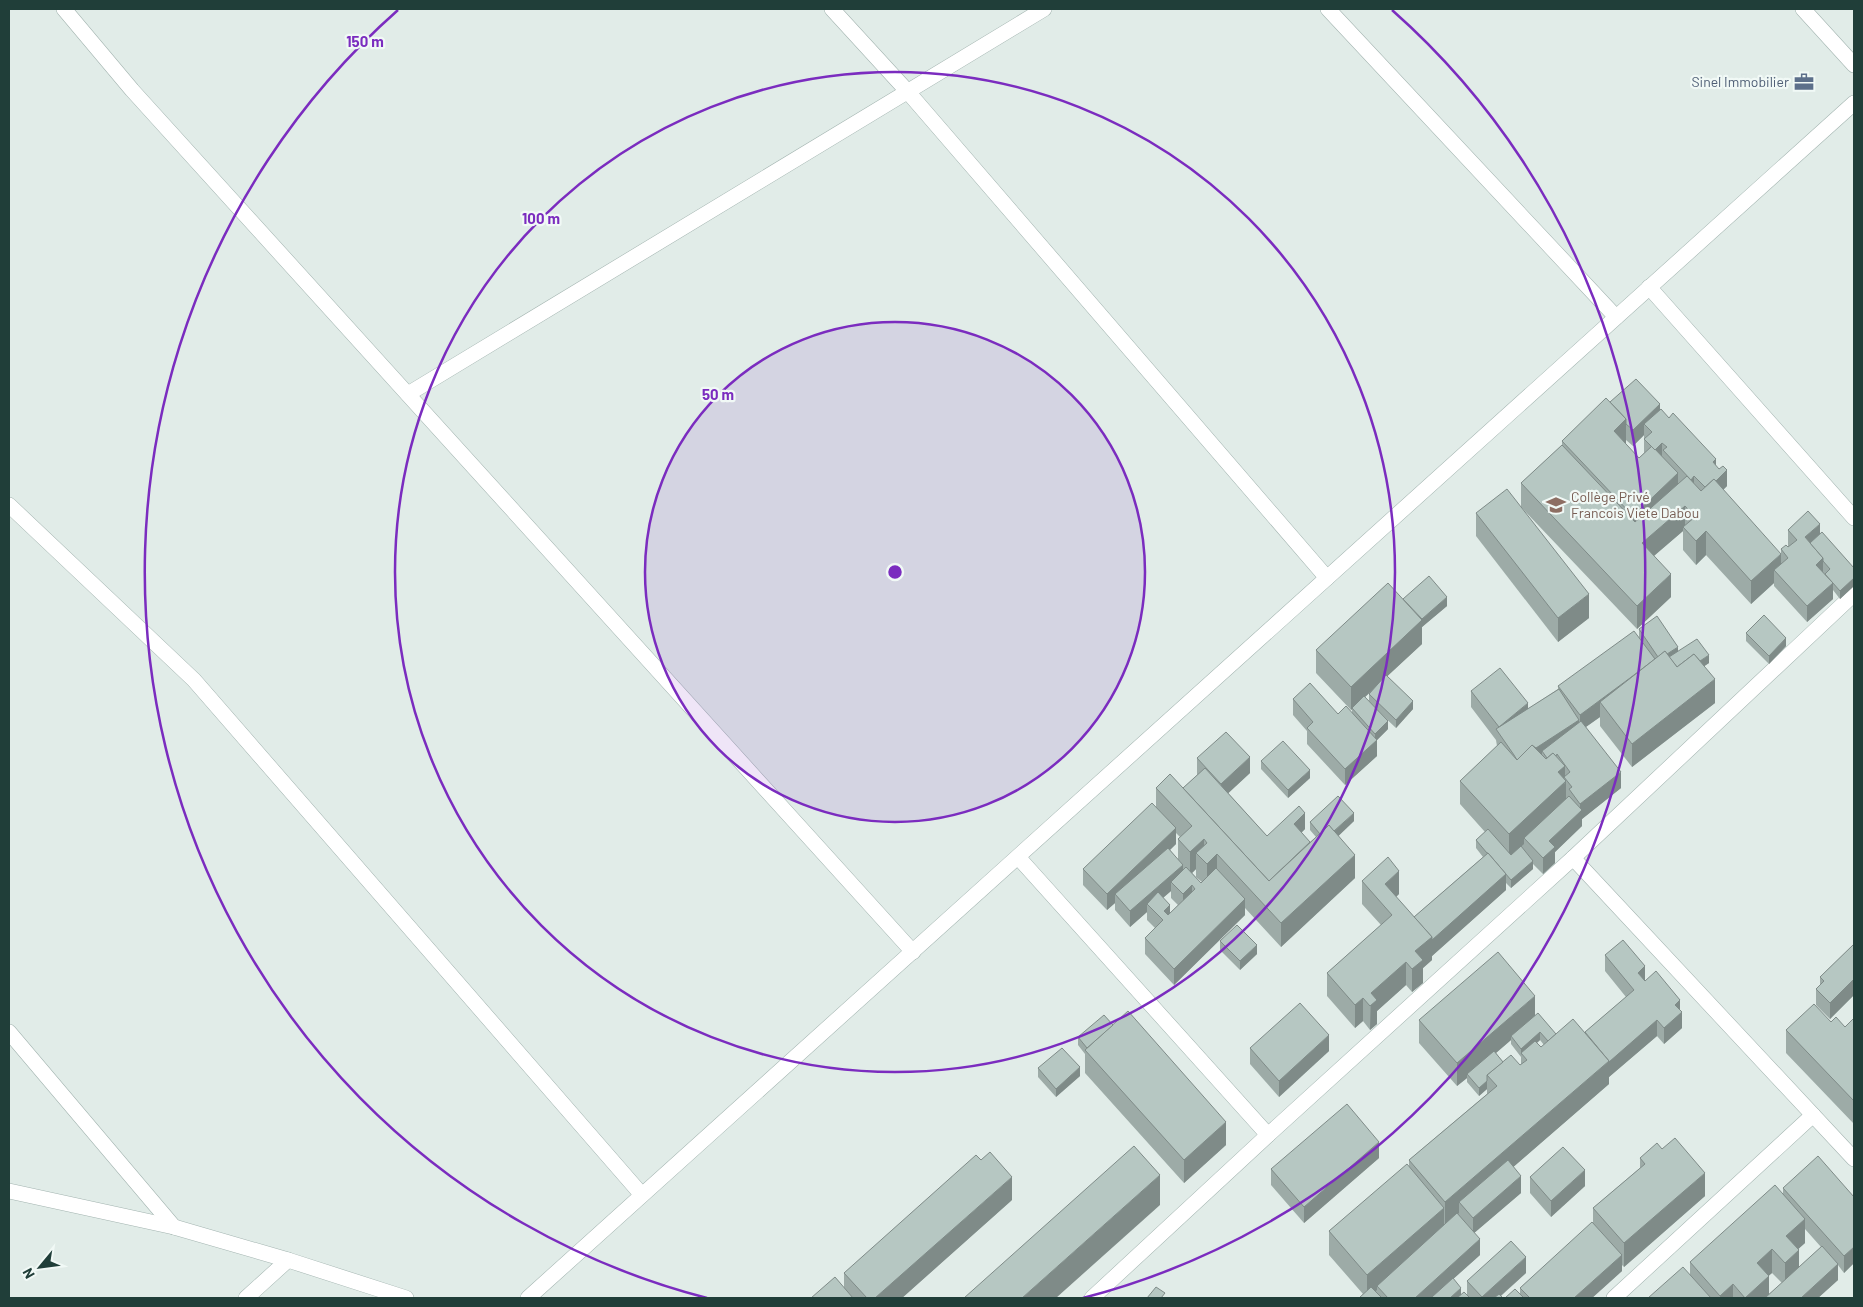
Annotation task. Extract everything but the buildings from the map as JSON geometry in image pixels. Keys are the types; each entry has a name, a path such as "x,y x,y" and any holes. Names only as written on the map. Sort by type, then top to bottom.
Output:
{"street":[{"path":"64,9 132,90 913,952"},
{"path":"832,9 908,92 1327,578"},
{"path":"408,394 1044,9"},
{"path":"1328,9 1616,317"},
{"path":"1803,9 1854,65"},
{"path":"528,1298 1854,103"},
{"path":"1649,287 1854,518"},
{"path":"9,505 194,680 642,1195"},
{"path":"1092,1298 1573,858 1854,594"},
{"path":"1018,857 1268,1135"},
{"path":"1573,858 1854,1159"},
{"path":"9,1032 174,1227"},
{"path":"1614,1298 1813,1115"},
{"path":"9,1191 174,1227 288,1260 406,1298"},
{"path":"246,1298 288,1260"}],"place":[{"name":"Sinel Immobilier","path":"1804,82"},
{"name":"Collège Privé Francois Viete Dabou","path":"1556,505"}]}
